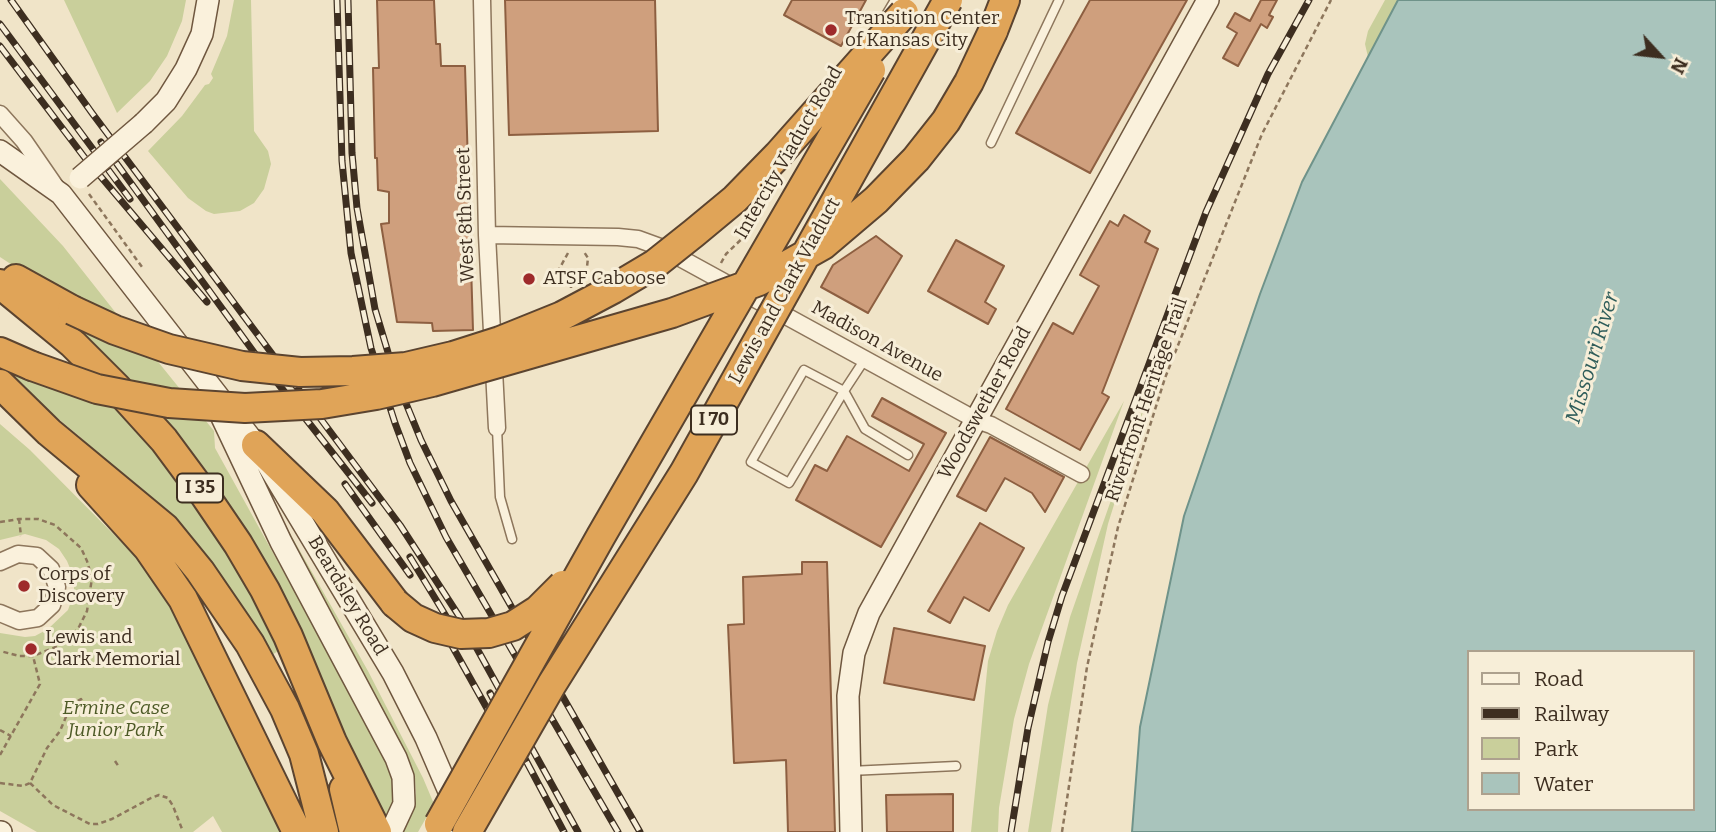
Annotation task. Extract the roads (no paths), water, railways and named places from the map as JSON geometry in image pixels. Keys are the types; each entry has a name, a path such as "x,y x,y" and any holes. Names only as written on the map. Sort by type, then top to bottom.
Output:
{"highway":[{"name":"Lewis and Clark Viaduct","path":"467,832 552,684 684,472 948,0"},
{"path":"0,352 97,389 169,403 245,408 322,404 432,382 672,313 759,282 823,245 876,200 916,159 946,121 969,82 1005,0"},
{"path":"0,268 72,310 114,330 169,349 242,366 300,372 354,371 406,367 453,356 500,341 562,316 655,264 735,199 778,155 903,4"},
{"name":"I 70","path":"436,829 903,4"},
{"name":"I 35","path":"0,284 54,328 116,387 163,440 204,494 265,590 288,636 332,742 354,832"},
{"name":"I 35","path":"0,384 49,432 165,528 200,571 231,614 268,674 296,732 317,798 324,832"},
{"path":"49,432 96,491 148,548 183,599 298,832"},
{"path":"256,446 326,511 395,603 413,618 435,628 461,634 489,633 513,626 538,610 558,591 601,536"},
{"path":"332,742 377,832"}],"street":[{"path":"61,194 166,101 186,69 202,34 208,0"},
{"name":"West 8th Street","path":"482,0 487,235 497,428"},
{"name":"Woodswether Road","path":"851,832 848,696 855,653 869,613 1208,0"},
{"name":"Beardsley Road","path":"0,114 24,141 61,194 256,446 394,673 467,832"},
{"name":"Beardsley Road","path":"0,151 61,194"},
{"name":"Madison Avenue","path":"487,235 638,239 660,247 735,280 864,359 1081,474"},
{"name":"Beardsley Road","path":"201,374 281,542 396,758 403,776 404,804 391,832"},
{"path":"0,562 18,554 37,556 51,569 57,587 52,605 38,618 19,621 0,612"}],"lane":[{"path":"991,143 1059,0"},
{"name":"Intercity Viaduct Road","path":"833,109 903,4"},
{"path":"864,359 844,391 789,483 751,462 804,370 844,391 865,429 908,455"},
{"path":"497,428 500,497 512,540"},
{"path":"850,771 956,766"}],"water":[{"name":"Missouri River","path":"1398,0 1716,0 1716,832 1132,832 1140,727 1184,516 1260,294 1302,182"}],"railway":[{"path":"11,0 92,113 400,525 459,616 578,832"},
{"path":"337,0 342,161 351,253 371,348 395,423 410,463 446,537 618,832"},
{"path":"348,0 352,153 357,208 375,309 396,379 421,440 451,501 640,832"},
{"path":"1011,832 1028,728 1062,596 1206,212 1268,74 1309,0"},
{"path":"0,24 130,199"},
{"path":"0,46 85,158 207,302"},
{"path":"101,142 261,362 372,503"},
{"path":"345,484 410,575"},
{"path":"410,557 452,626"},
{"path":"436,617 489,712"},
{"path":"490,693 564,832"}],"place":[{"name":"Transition Center of Kansas City","path":"831,30"},
{"name":"ATSF Caboose","path":"529,279"},
{"name":"Corps of Discovery","path":"24,586"},
{"name":"Lewis and Clark Memorial","path":"31,649"}],"park label":[{"name":"Ermine Case Junior Park","path":"116,720"}]}
